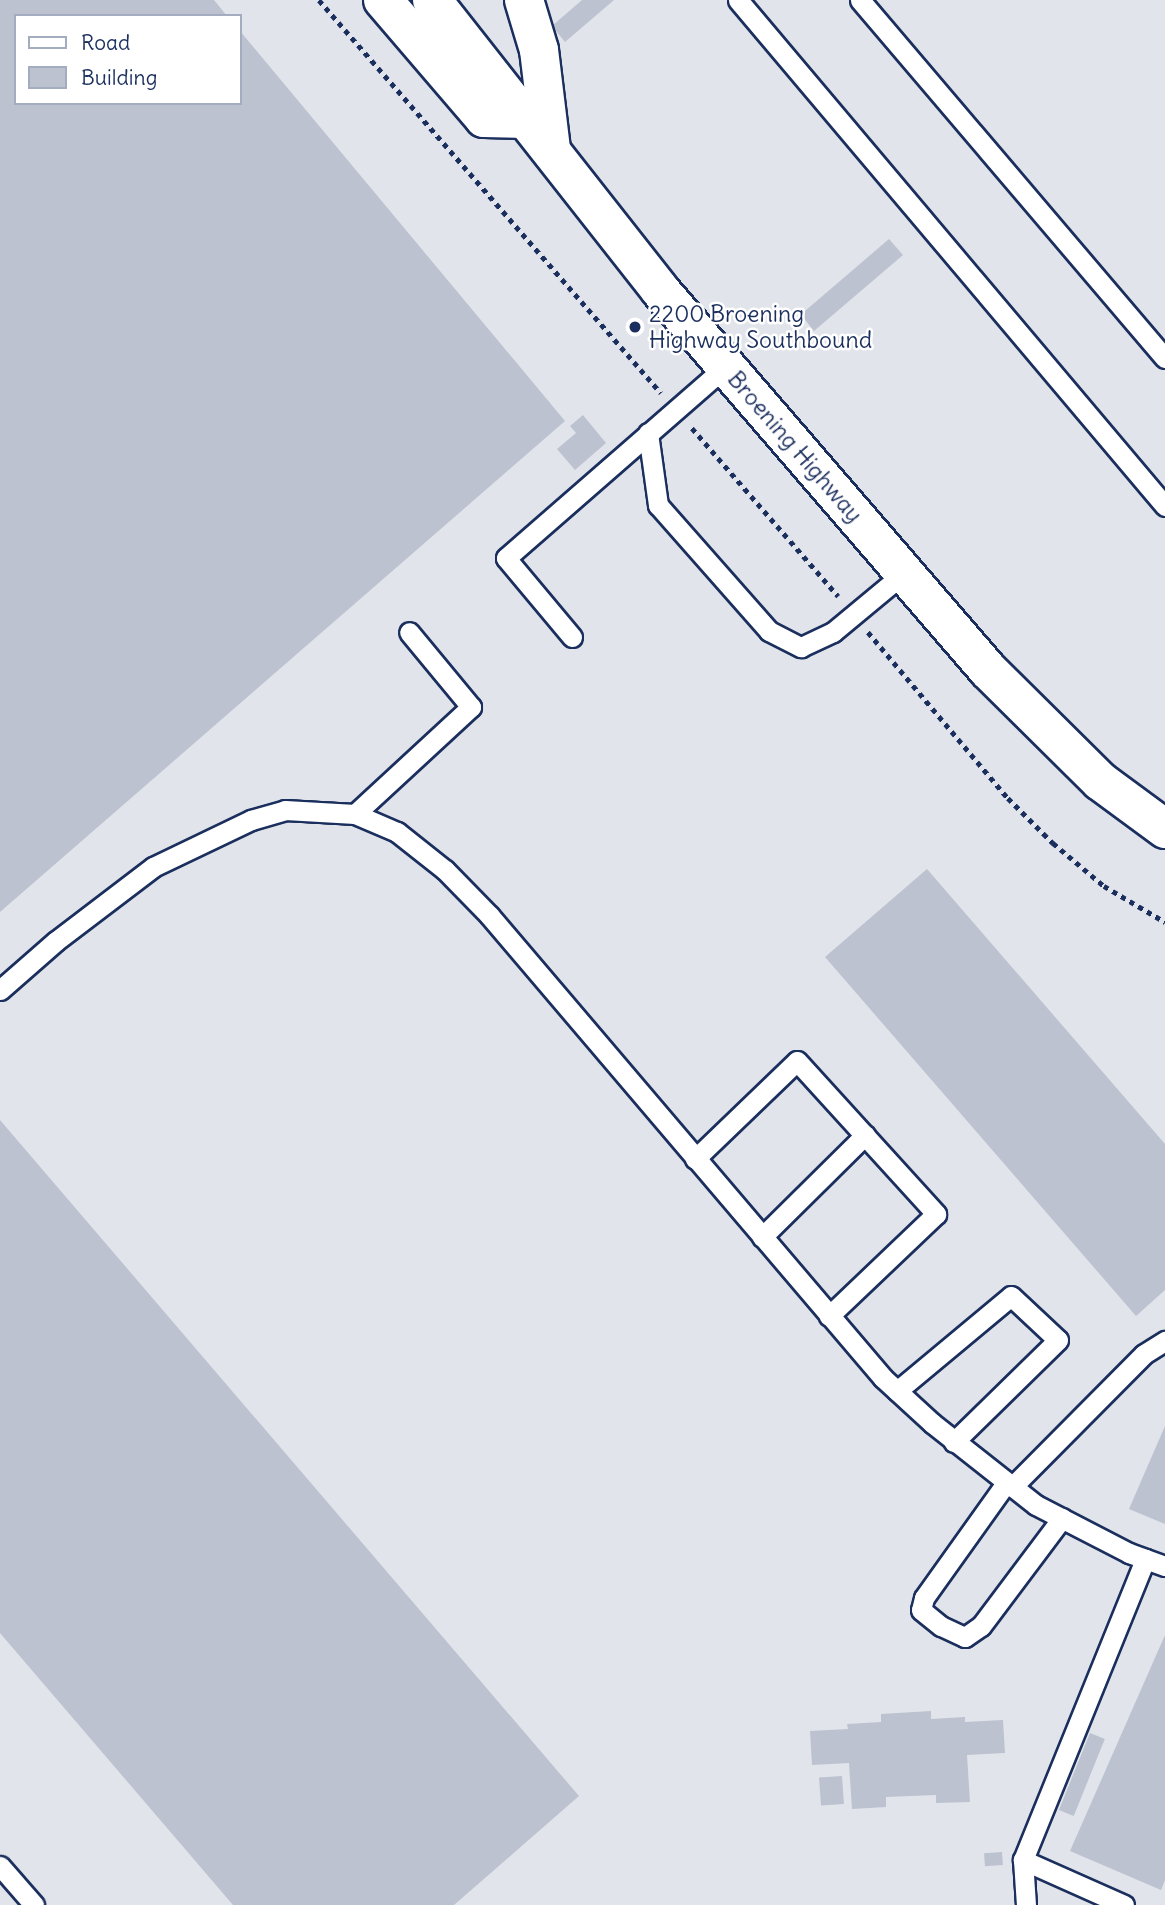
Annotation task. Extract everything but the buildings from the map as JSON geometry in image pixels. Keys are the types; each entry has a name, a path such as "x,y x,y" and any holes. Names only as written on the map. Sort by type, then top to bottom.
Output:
{"main road":[{"path":"383,0 484,118 527,119"},
{"name":"Broening Highway","path":"432,0 660,290 988,670 1100,781 1165,829"},
{"path":"524,0 540,50 551,149"}],"lane":[{"path":"738,0 1165,506"},
{"path":"860,0 1165,358"},
{"path":"572,637 506,558 726,366"},
{"path":"648,433 658,505 769,631 801,647 833,632 904,573"},
{"path":"355,814 471,707 409,632"},
{"path":"0,990 56,941 153,867 251,820 285,810 355,814 397,832 445,870 489,915 828,1316 897,1391 954,1441 1036,1505 1145,1559 1165,1566"},
{"path":"695,1158 797,1061 936,1214 828,1316"},
{"path":"762,1237 865,1135"},
{"path":"897,1391 1011,1296 1058,1340 954,1441"},
{"path":"1062,1518 981,1626 965,1637 941,1626 921,1610 924,1598 1009,1485 1144,1354 1165,1341"},
{"path":"1026,1905 1023,1860 1145,1559"},
{"path":"1023,1860 1124,1905"},
{"path":"0,1866 34,1905"}],"path":[{"path":"319,0 854,615 1008,798 1044,834 1104,886 1165,922"}],"shaded area":[{"path":"0,0 1165,0 1165,1905 0,1905"}],"place":[{"name":"2200 Broening Highway Southbound","path":"635,327"}]}
